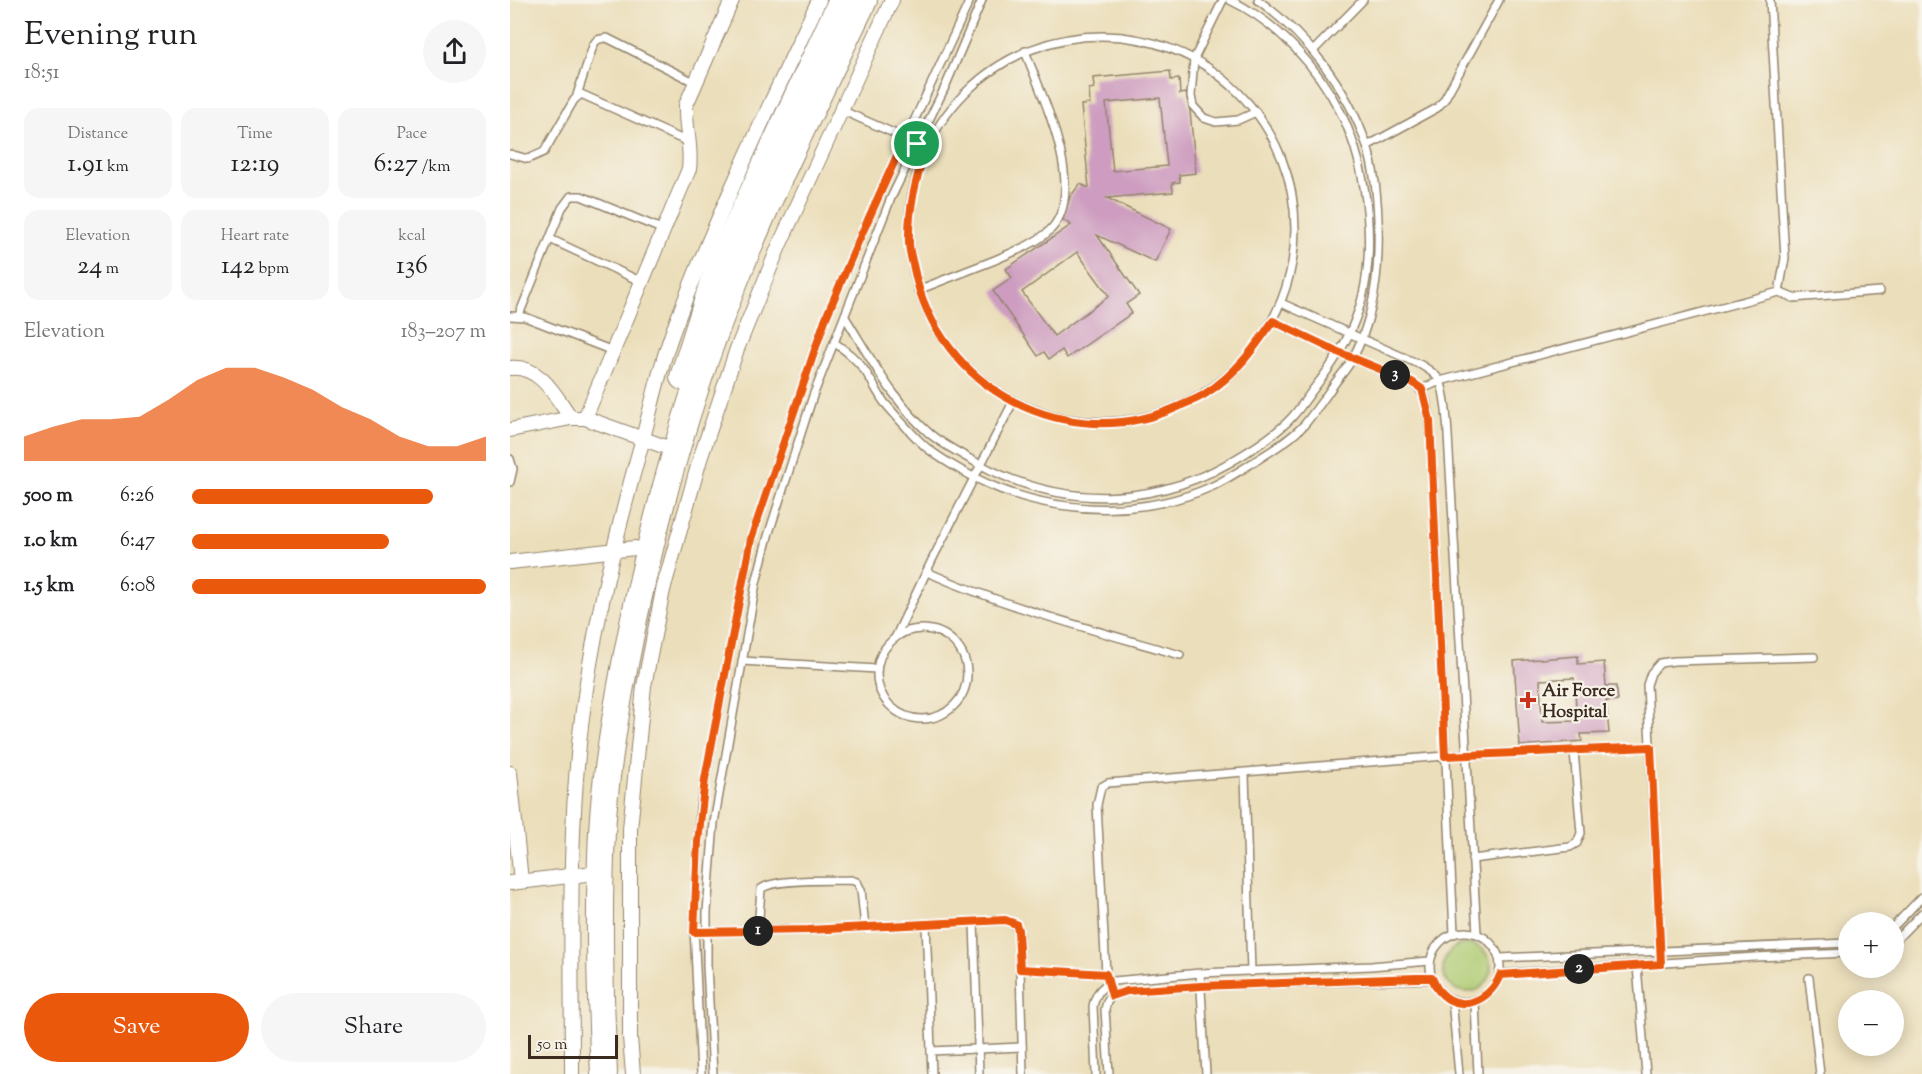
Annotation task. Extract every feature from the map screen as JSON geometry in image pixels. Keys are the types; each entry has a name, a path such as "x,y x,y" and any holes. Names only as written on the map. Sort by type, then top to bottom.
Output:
{"highway":[{"path":"590,1074 579,875 624,549 653,442 713,283 842,0"},
{"path":"604,1074 599,956 602,830 611,744 647,556 698,385 739,271 788,157 864,0"}],"street":[{"path":"578,418 613,351 689,169 690,143 685,118 686,105 732,0"},
{"path":"510,430 578,418 653,442 660,374 685,300 749,147 819,0"},
{"path":"633,1074 630,1037 630,829 644,686 658,610 690,491 737,349 779,246 892,0"},
{"path":"510,368 520,367 530,370 540,377 578,418"},
{"path":"510,562 624,549"},
{"path":"510,773 516,882 579,875 572,1074"}],"lane":[{"path":"701,1074 694,932 698,842 705,779 751,539 825,320 905,138 970,0"},
{"path":"713,1074 707,932 714,823 726,743 756,583 768,536 813,396 891,198 946,85 982,0"},
{"path":"1223,0 1194,59 1191,96 1193,106 1204,118 1216,122 1228,122 1256,112"},
{"path":"844,317 904,406 930,434 948,447 1004,477 1062,494 1130,496 1164,490 1205,475 1230,463 1263,442 1293,416 1325,374 1348,334 1361,302 1367,249 1366,195 1356,150 1348,129 1333,97 1315,71 1269,25 1248,9 1230,0"},
{"path":"835,343 855,358 882,399 927,448 998,488 1034,500 1078,508 1114,509 1147,505 1213,486 1279,447 1303,426 1353,357 1372,306 1378,240 1376,195 1367,146 1340,89 1299,33 1258,0"},
{"path":"1313,51 1363,0"},
{"path":"1367,146 1437,108 1444,100 1499,0"},
{"path":"1770,0 1785,258 1779,292"},
{"path":"1111,35 1154,42 1194,59 1217,74 1256,112 1277,147 1290,184 1295,224 1292,264 1281,303 1273,321 1236,369 1205,394 1159,415 1110,424 1060,419 1013,402 987,386 965,367 945,344 918,290 909,233 912,194 926,148 951,108 984,75 1025,51 1067,38 1111,35"},
{"path":"510,154 528,159 544,152 577,95 593,46 599,39 607,38 696,83"},
{"path":"918,290 1019,250 1049,231 1062,210 1065,198 1063,159 1025,51"},
{"path":"577,95 586,95 690,143"},
{"path":"841,110 926,148"},
{"path":"519,315 568,199 576,195 664,230"},
{"path":"550,239 642,282"},
{"path":"1422,389 1440,381 1779,292 1793,298 1880,291"},
{"path":"1281,303 1421,365 1431,371 1440,381 1446,411 1449,453 1477,933"},
{"path":"510,316 519,315 613,351"},
{"path":"1273,321 1338,352 1412,382 1422,389 1430,420 1454,933"},
{"path":"896,638 1013,402"},
{"path":"510,459 513,469 510,482"},
{"path":"927,572 1012,606 1180,656"},
{"path":"924,629 949,638 959,649 965,663 967,677 964,692 956,704 944,714 931,719 916,719 902,715 890,706 880,689 877,669 880,656 896,638 910,630 924,629"},
{"path":"1661,964 1647,685 1652,673 1660,663 1814,657"},
{"path":"742,661 877,669"},
{"path":"1112,996 1106,974 1097,805 1101,788 1108,783 1245,774 1445,756 1651,747"},
{"path":"1472,859 1570,847 1577,843 1581,833 1574,751"},
{"path":"1245,774 1251,972"},
{"path":"758,931 761,889 764,885 776,882 851,880 857,882 861,890 865,927"},
{"path":"1904,916 1922,897"},
{"path":"1904,932 1922,913"},
{"path":"694,932 1005,920 1016,924 1019,935 1023,1074"},
{"path":"974,922 979,1074"},
{"path":"926,924 932,1074"},
{"path":"1465,931 1477,933 1492,942 1500,958 1500,975 1491,992 1474,1002 1463,1003 1452,1000 1440,992 1432,978 1430,961 1438,944 1454,933 1465,931"},
{"path":"1500,958 1838,943"},
{"path":"1500,975 1838,953"},
{"path":"1096,1074 1093,1006 1095,996 1107,984 1125,979 1200,973 1371,966 1430,961"},
{"path":"1637,966 1646,1074"},
{"path":"1020,969 1106,974"},
{"path":"1200,973 1206,1074"},
{"path":"1109,1074 1105,1009 1112,996 1127,991 1201,986 1432,978"},
{"path":"1809,978 1820,1074"},
{"path":"1452,1000 1459,1074"},
{"path":"1474,1002 1478,1074"},
{"path":"931,1051 1022,1047"}],"green space":[{"path":"1462,944 1472,944 1487,954 1491,968 1487,982 1481,988 1472,992 1462,992 1447,982 1443,973 1443,963 1453,948"}],"building":[{"path":"1170,71 1171,80 1179,79 1180,94 1186,93 1190,111 1196,173 1179,175 1180,182 1172,183 1173,192 1107,198 1171,229 1155,262 1097,235 1139,295 1126,304 1132,313 1067,358 1062,350 1049,359 1044,352 1038,356 993,291 1012,278 1006,269 1071,225 1063,220 1070,197 1080,184 1089,188 1081,105 1090,104 1089,89 1094,88 1093,78","holes":["1160,98 1167,166 1113,171 1106,103","1077,252 1109,296 1054,336 1022,292"]},
{"path":"1578,656 1578,664 1604,662 1606,686 1616,686 1618,700 1606,701 1609,733 1581,734 1582,741 1520,746 1514,661","holes":["1574,678 1577,721 1542,722 1540,680"]}],"place":[{"name":"Air Force Hospital","path":"1528,700"}],"route":[{"path":"905,138 917,144 926,148 912,194 909,243 918,290 945,344 965,367 987,386 1013,402 1060,419 1110,424 1159,415 1205,394 1243,362 1273,321 1338,352 1412,382 1422,389 1430,420 1445,756 1651,747 1661,964 1500,975 1497,984 1484,998 1463,1003 1452,1000 1440,992 1432,978 1201,986 1127,991 1112,996 1106,974 1020,969 1018,930 1016,924 1005,920 808,930 694,932 700,808 751,539 825,320 905,138"}]}
